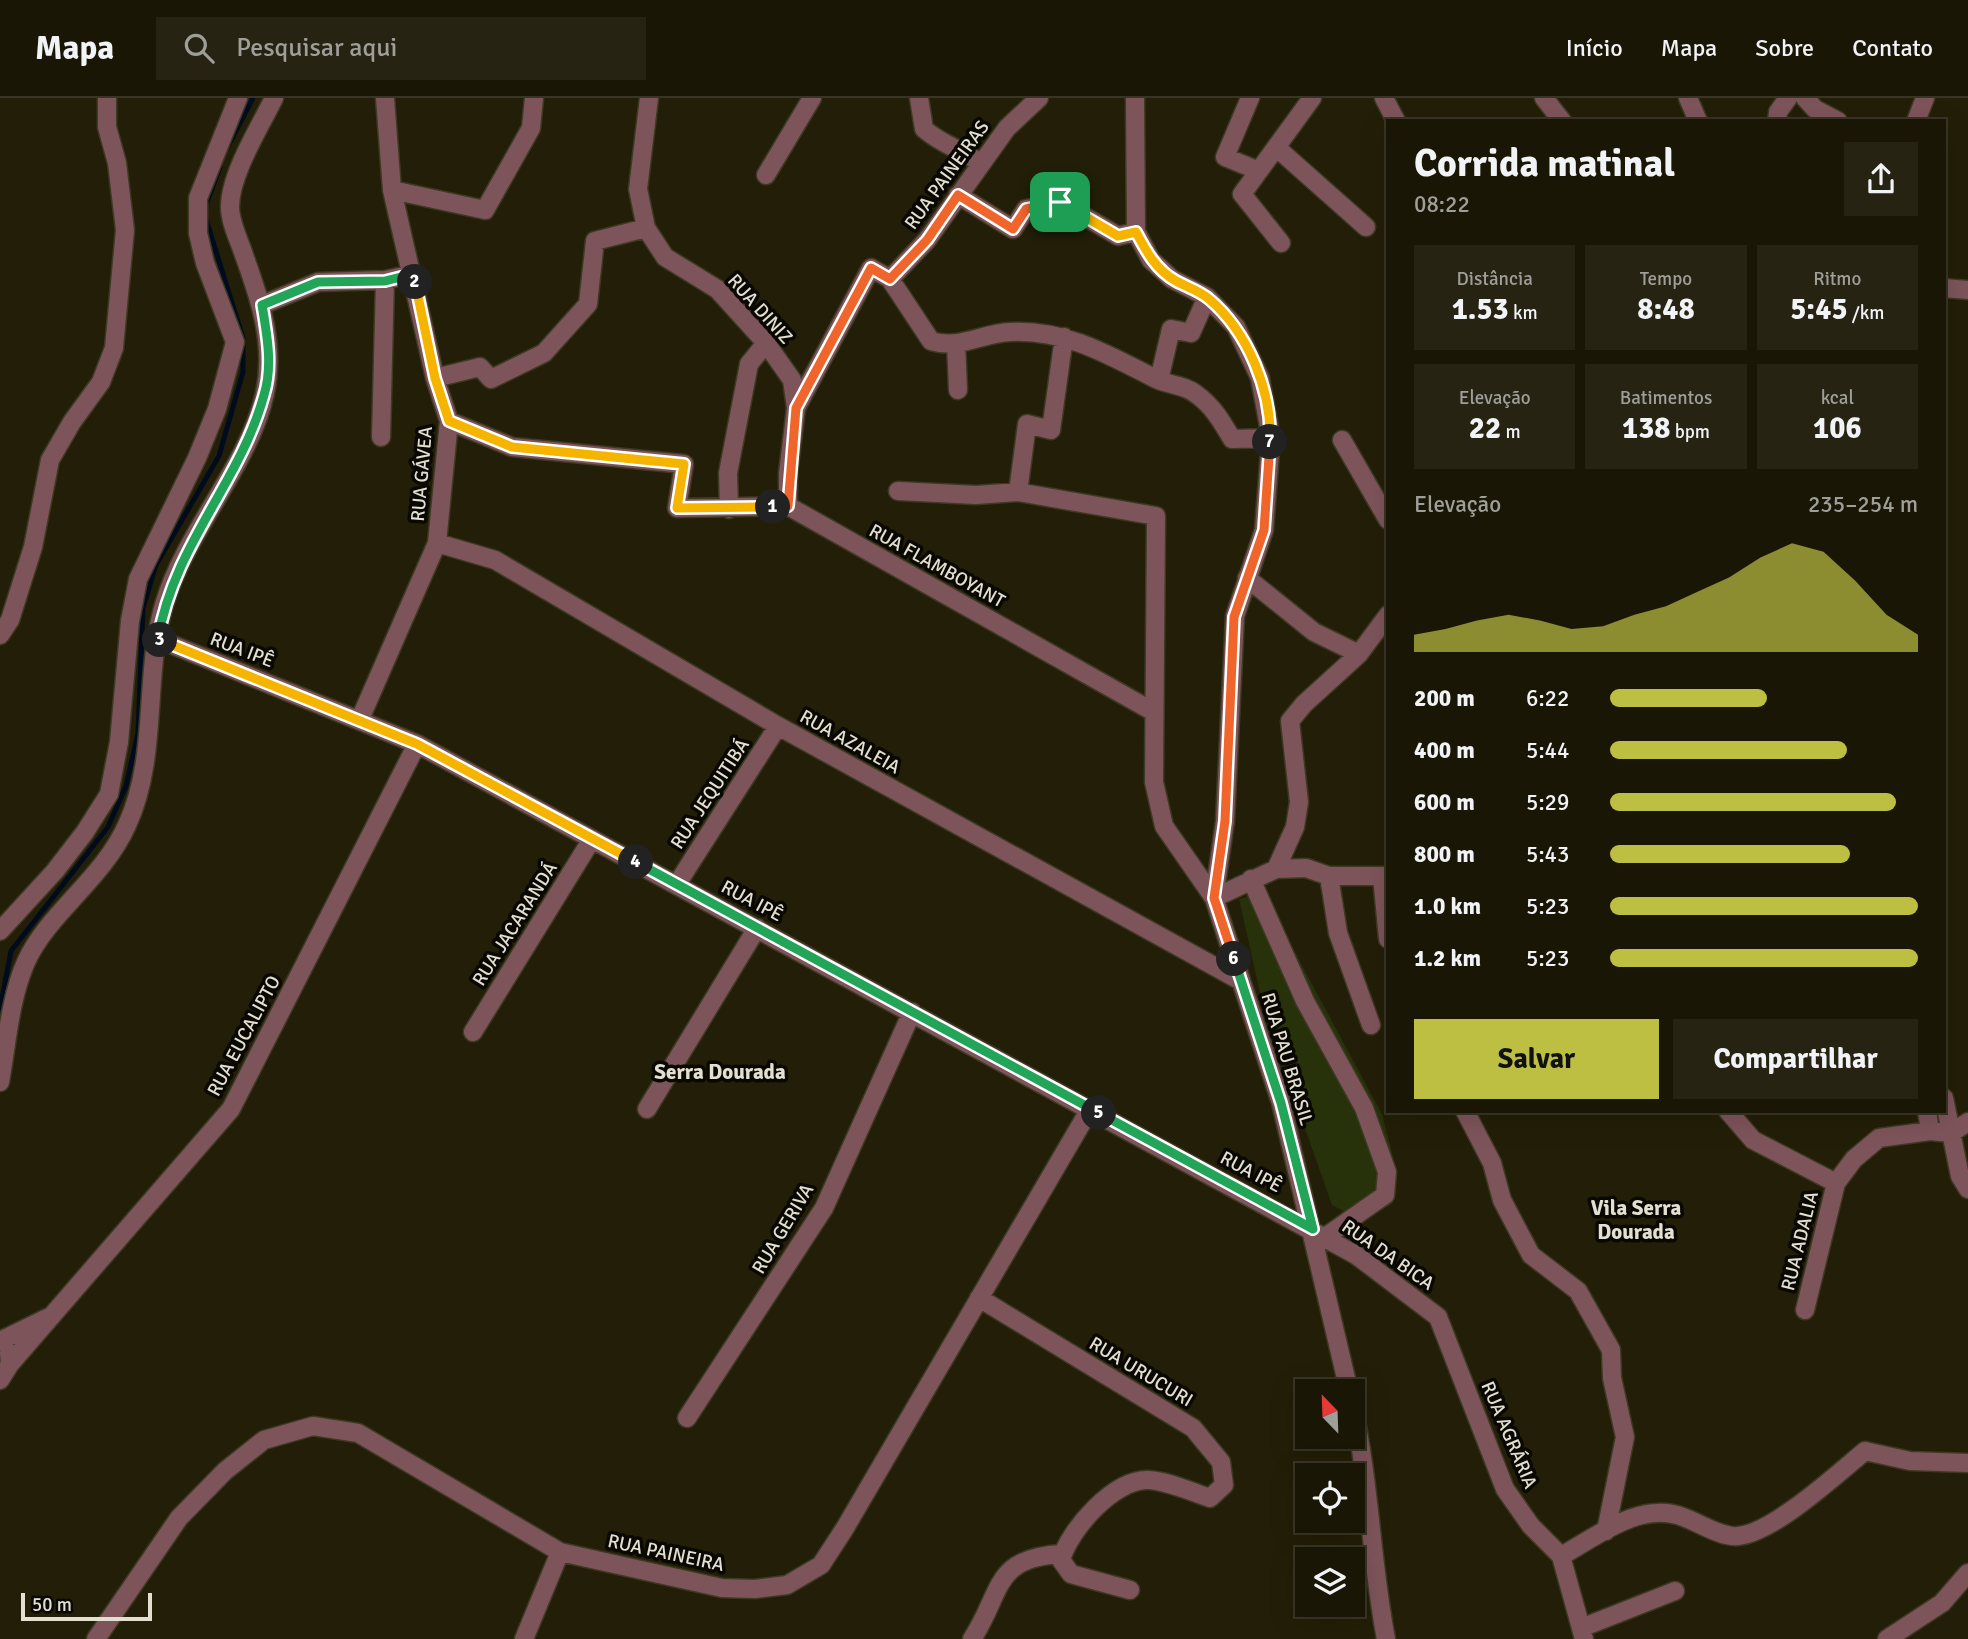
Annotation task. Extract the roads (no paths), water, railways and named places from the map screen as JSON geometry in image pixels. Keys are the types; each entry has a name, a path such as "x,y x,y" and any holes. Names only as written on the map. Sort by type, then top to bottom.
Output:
{"street":[{"path":"0,635 10,620 33,547 50,460 72,422 101,382 114,348 125,230 117,163 107,127 107,98"},
{"path":"0,931 55,871 85,832 109,794 119,742 130,621 138,579 212,421 235,342 205,263 198,233 198,198 238,98"},
{"path":"0,1082 15,998 26,961 46,930 89,884 121,839 137,803 146,754 163,606 179,565 244,445 265,394 269,352 262,305 230,207 235,182 274,98"},
{"name":"RUA GÁVEA","path":"360,719 437,543 449,421 435,378 392,190 385,98"},
{"path":"392,190 485,210 531,128 534,98"},
{"name":"RUA DINIZ","path":"649,98 638,189 646,228 665,257 717,289 766,343 792,380 796,408"},
{"path":"766,175 812,98"},
{"path":"919,98 923,129 943,146 966,152 981,164"},
{"path":"1135,98 1136,232 1151,260 1172,279 1207,297 1236,327 1260,379 1270,438 1264,530 1234,617 1225,821 1214,898"},
{"path":"1250,98 1225,157 1259,171"},
{"path":"1281,243 1242,194 1312,98"},
{"path":"1384,98 1395,119"},
{"path":"1544,98 1560,119"},
{"path":"1688,98 1697,119"},
{"path":"1777,119 1778,112 1788,98"},
{"path":"1805,98 1815,109 1834,119"},
{"path":"1917,119 1925,98"},
{"name":"RUA PAINEIRAS","path":"890,279 927,240 1007,128 1036,99"},
{"path":"1277,148 1366,228"},
{"path":"958,195 1013,229 1026,209 1060,202 1118,236 1136,232"},
{"path":"435,378 480,367 491,379 544,353 588,304 595,241 646,228"},
{"path":"449,421 512,447 684,464 677,508 788,506 796,408 871,268 890,279 931,341 942,345 1009,332 1064,337 1110,353 1159,380 1193,391 1214,409 1232,439 1270,438"},
{"path":"262,305 318,282 385,281 413,274"},
{"path":"381,437 385,281"},
{"path":"1946,288 1968,290"},
{"path":"1159,380 1171,329 1191,333 1207,297"},
{"path":"898,491 976,495 1018,492 1027,424 1051,430 1064,337"},
{"path":"729,509 728,473 749,364 766,343"},
{"path":"956,343 958,390"},
{"path":"1342,440 1386,517"},
{"name":"RUA PAU BRASIL","path":"1018,492 1156,516 1152,711 1154,782 1164,826 1214,898 1281,1103 1319,1233 1347,1379"},
{"name":"RUA FLAMBOYANT","path":"788,506 1152,711"},
{"name":"RUA AZALEIA","path":"437,543 495,560 778,726 1241,981"},
{"path":"1247,578 1314,632 1363,648 1386,642"},
{"path":"1276,869 1295,828 1299,802 1290,721 1304,704 1363,648 1386,618"},
{"name":"RUA IPÊ","path":"158,639 417,744 1319,1233"},
{"name":"RUA JEQUITIBÁ","path":"677,884 778,726"},
{"name":"RUA EUCALIPTO","path":"0,1380 10,1364 230,1109 417,744"},
{"name":"RUA JACARANDÁ","path":"473,1032 592,839"},
{"path":"1214,898 1276,869 1306,868 1329,876 1385,876 1386,897"},
{"path":"1329,876 1338,933 1371,1025"},
{"path":"1251,879 1305,1000 1364,1108 1387,1172 1385,1195 1319,1233"},
{"path":"647,1108 757,928"},
{"name":"RUA GERIVA","path":"687,1418 824,1208 912,1012"},
{"name":"RUA PAINEIRA","path":"96,1639 179,1518 225,1471 264,1440 313,1426 358,1433 561,1552 722,1588 755,1589 788,1585 821,1565 1090,1108"},
{"path":"1946,1108 1960,1176 1968,1189"},
{"path":"1466,1113 1493,1163 1502,1200 1531,1255 1578,1290 1611,1350 1612,1378 1625,1437 1606,1531"},
{"name":"RUA ADALIA","path":"1730,1113 1753,1140 1836,1183"},
{"path":"1927,1113 1930,1131"},
{"path":"1951,1133 1968,1122"},
{"name":"RUA ADALIA","path":"1805,1310 1836,1183 1854,1159 1879,1138 1930,1131 1951,1133"},
{"name":"RUA DA BICA","path":"1319,1233 1356,1255 1438,1317"},
{"name":"RUA URUCURI","path":"979,1298 1192,1428 1221,1462 1224,1485 1210,1498 1149,1480 1128,1483 1104,1500 1066,1543 1063,1554"},
{"name":"RUA EUCALIPTO","path":"0,1342 56,1313"},
{"name":"RUA AGRÁRIA","path":"1438,1317 1505,1489 1531,1526 1561,1556 1583,1633"},
{"path":"0,1342 10,1355 10,1364"},
{"path":"1362,1449 1378,1598 1386,1639"},
{"path":"1561,1556 1642,1513 1676,1514 1734,1537 1757,1532 1824,1485 1865,1451 1910,1461 1968,1462"},
{"path":"524,1639 561,1552"},
{"path":"972,1639 982,1624 997,1584 1012,1568 1040,1555 1063,1554 1062,1560 1071,1574 1130,1590"},
{"path":"1887,1639 1942,1603 1968,1573"},
{"path":"1583,1633 1675,1591"}],"waterway":[{"path":"227,148 253,98"},
{"path":"205,207 220,167"},
{"path":"0,1009 11,951 108,827 126,786 138,733 143,608 156,565 219,456 243,372 243,338 205,216"}],"district":[{"name":"Serra Dourada","path":"720,1072"},
{"name":"Vila Serra Dourada","path":"1636,1220"}]}
